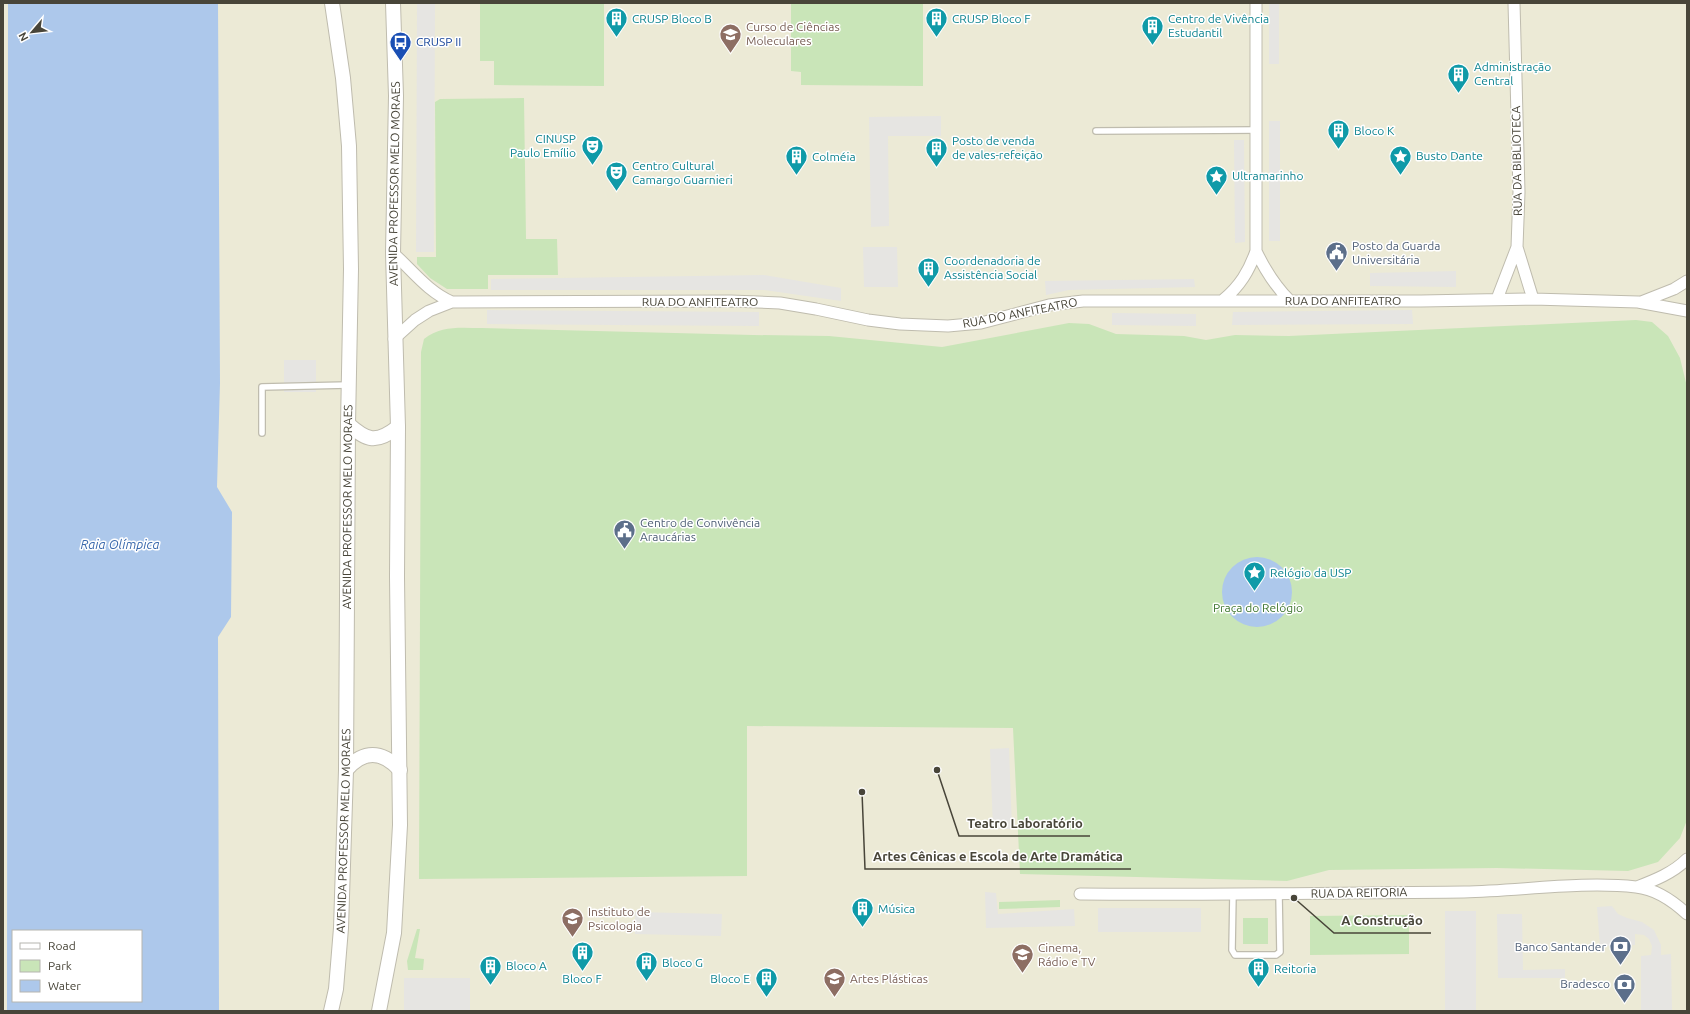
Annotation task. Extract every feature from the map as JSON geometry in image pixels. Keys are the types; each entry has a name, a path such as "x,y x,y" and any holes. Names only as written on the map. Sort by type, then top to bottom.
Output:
{"street":[{"name":"AVENIDA PROFESSOR MELO MORAES","path":"331,1011 336,989 341,928 346,770 348,385 351,269 349,146 343,78 332,3"},
{"name":"AVENIDA PROFESSOR MELO MORAES","path":"378,1011 394,933 400,825 397,577 398,427 394,339 393,253 396,96 393,3"},
{"path":"1223,300 1244,279 1256,251 1256,3"},
{"name":"RUA DA BIBLIOTECA","path":"1497,300 1517,247 1519,192 1514,3"},
{"name":"RUA DA BIBLIOTECA","path":"1517,247 1533,298"},
{"path":"1256,251 1272,281 1290,301"},
{"name":"RUA DO ANFITEATRO","path":"393,253 430,289 452,302"},
{"name":"RUA DO ANFITEATRO","path":"1638,302 1662,294 1687,281"},
{"name":"RUA DO ANFITEATRO","path":"394,339 415,320 429,311 452,302 731,301 780,303 868,320 900,324 948,326 981,323 1049,305 1083,301 1497,300 1533,298 1638,302 1687,311"},
{"path":"348,424 363,437 370,440 388,435 398,427"},
{"path":"346,770 353,762 362,756 374,755 383,756 393,761 400,770"},
{"name":"RUA DA REITORIA","path":"1637,887 1660,878 1681,865 1687,859"},
{"name":"RUA DA REITORIA","path":"1080,894 1279,895 1473,891 1584,886 1637,887 1652,891 1665,897 1687,914"}],"lane":[{"path":"1096,131 1256,130"},
{"path":"262,433 262,387 348,385"},
{"path":"1233,894 1232,951 1235,955 1276,955 1280,952 1279,895"}],"shaded area":[{"path":"3,3 1687,3 1687,1011 3,1011"},
{"path":"417,3 435,3 434,252 416,252"},
{"path":"1269,3 1279,3 1279,64 1269,64"},
{"path":"941,116 941,136 888,136 889,226 871,227 869,117"},
{"path":"1269,121 1280,121 1280,241 1269,241"},
{"path":"1234,140 1244,140 1245,242 1235,243"},
{"path":"863,247 897,247 898,287 864,287"},
{"path":"1456,271 1456,287 1370,286 1370,273"},
{"path":"764,275 841,288 841,301 764,290 491,290 491,279"},
{"path":"1194,279 1195,287 1069,290 1046,295 1045,281"},
{"path":"487,310 759,312 759,326 487,324"},
{"path":"1412,310 1413,324 1232,325 1233,312"},
{"path":"1112,313 1196,314 1196,326 1112,325"},
{"path":"284,360 316,360 316,392 284,392"},
{"path":"1009,748 1012,829 993,829 990,749"},
{"path":"985,892 996,893 998,914 1074,909 1075,926 986,928"},
{"path":"1612,906 1618,914 1642,922 1654,930 1661,945 1661,955 1671,954 1672,1011 1641,1011 1641,956 1651,955 1652,946 1649,939 1644,935 1635,934 1635,945 1600,946 1597,907"},
{"path":"1098,908 1201,908 1201,932 1098,932"},
{"path":"1445,911 1476,911 1476,1011 1445,1011"},
{"path":"635,912 722,914 721,936 635,934"},
{"path":"1497,914 1522,914 1523,970 1565,969 1565,978 1498,978"},
{"path":"404,978 470,978 470,1011 404,1011"}],"green space":[{"path":"480,3 604,3 604,86 494,85 494,61 480,61"},
{"path":"791,3 923,3 923,86 801,85 801,72 791,71"},
{"path":"524,98 526,239 557,239 558,275 488,275 488,289 447,289 430,278 417,264 417,257 436,257 435,102 440,99"},
{"name":"Praça do Relógio","path":"1636,320 1652,322 1668,336 1680,358 1687,387 1687,820 1680,838 1658,862 1628,871 1497,868 1329,870 1287,881 1020,874 1013,728 747,726 747,876 419,879 421,352 424,339 437,331 452,328 466,328 829,336 942,347 1069,323 1089,324 1116,334 1184,336 1206,340 1235,335 1289,336"},
{"path":"1060,900 1060,907 999,909 999,902"},
{"path":"1409,915 1409,954 1310,955 1310,916"},
{"path":"1243,918 1268,918 1268,944 1243,944"},
{"path":"417,929 420,929 415,958 424,959 423,970 408,970 407,961"}],"water":[{"name":"Raia Olímpica","path":"8,3 218,3 220,383 217,487 232,512 231,617 218,637 219,1011 7,1011"},
{"path":"1257,557 1270,560 1282,567 1289,579 1292,592 1289,605 1282,617 1270,624 1257,627 1244,624 1232,617 1225,605 1222,592 1225,579 1232,567 1244,560"}],"place":[{"name":"CRUSP Bloco B","path":"617,38"},
{"name":"CRUSP Bloco F","path":"937,38"},
{"name":"Centro de Vivência Estudantil","path":"1152,46"},
{"name":"Curso de Ciências Moleculares","path":"731,54"},
{"name":"CRUSP II","path":"401,62"},
{"name":"Administração Central","path":"1459,94"},
{"name":"Bloco K","path":"1338,150"},
{"name":"CINUSP Paulo Emílio","path":"592,166"},
{"name":"Posto de venda de vales-refeição","path":"937,168"},
{"name":"Colméia","path":"796,176"},
{"name":"Busto Dante","path":"1400,176"},
{"name":"Centro Cultural Camargo Guarnieri","path":"616,192"},
{"name":"Ultramarinho","path":"1216,196"},
{"name":"Posto da Guarda Universitária","path":"1336,272"},
{"name":"Coordenadoria de Assistência Social","path":"928,288"},
{"name":"Centro de Convivência Araucárias","path":"625,550"},
{"name":"Relógio da USP","path":"1255,592"},
{"name":"Teatro Laboratório","path":"937,770"},
{"name":"Artes Cênicas e Escola de Arte Dramática","path":"862,792"},
{"name":"A Construção","path":"1294,898"},
{"name":"Música","path":"863,928"},
{"name":"Instituto de Psicologia","path":"572,938"},
{"name":"Banco Santander","path":"1621,966"},
{"name":"Bloco F","path":"582,972"},
{"name":"Cinema, Rádio e TV","path":"1022,974"},
{"name":"Bloco G","path":"647,982"},
{"name":"Bloco A","path":"491,986"},
{"name":"Reitoria","path":"1258,988"},
{"name":"Bloco E","path":"766,998"},
{"name":"Artes Plásticas","path":"835,998"},
{"name":"Bradesco","path":"1625,1004"}]}
